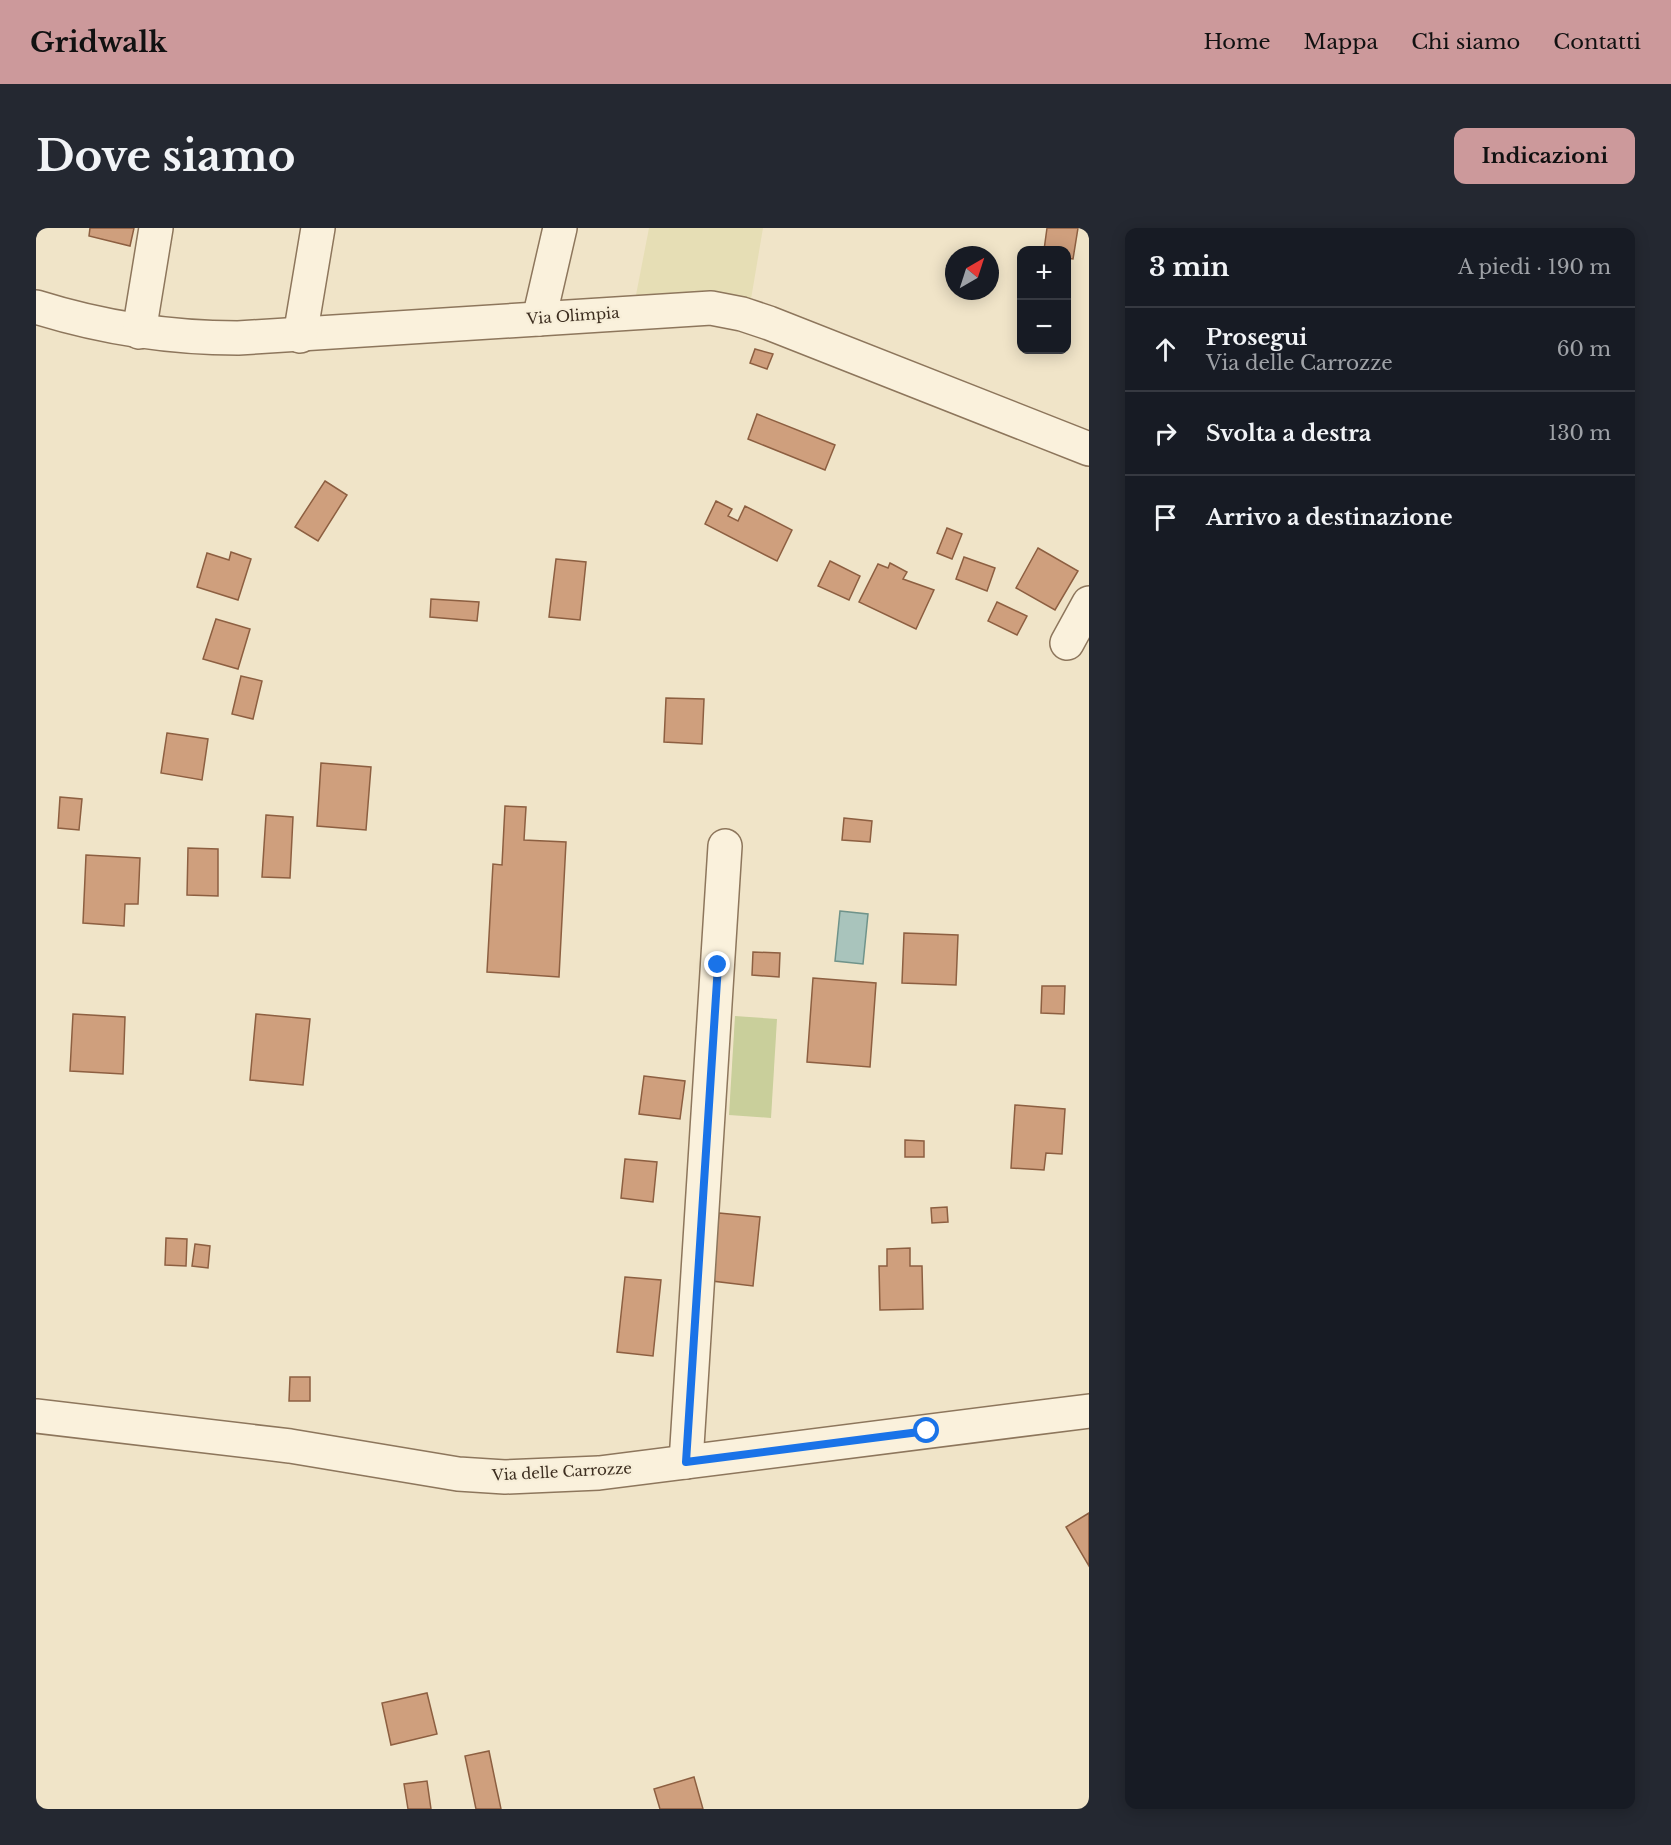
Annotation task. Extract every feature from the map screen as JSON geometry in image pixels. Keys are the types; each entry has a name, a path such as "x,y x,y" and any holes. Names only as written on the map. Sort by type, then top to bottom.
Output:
{"street":[{"path":"139,332 156,228"},
{"path":"300,336 318,228"},
{"path":"539,319 560,228"},
{"name":"Via Olimpia","path":"36,307 88,322 139,332 190,338 300,336 711,308 742,314 1089,448"},
{"path":"1066,643 1089,603"},
{"path":"686,1462 725,846"},
{"name":"Via delle Carrozze","path":"36,1416 246,1440 475,1475 521,1476 598,1473 1089,1411"}],"shaded area":[{"path":"649,228 763,228 751,299 703,292 636,295"}],"green space":[{"path":"735,1016 777,1019 771,1118 729,1115"}],"water":[{"path":"840,911 868,914 863,964 835,961"}],"building":[{"path":"90,228 134,228 130,246 89,236"},
{"path":"1047,228 1078,228 1073,259 1071,259 1071,246 1045,246"},
{"path":"755,349 773,354 767,369 750,363"},
{"path":"757,414 835,445 825,470 748,439"},
{"path":"325,481 347,495 318,541 295,527"},
{"path":"716,501 732,509 728,516 738,521 745,506 792,530 777,561 705,524"},
{"path":"947,528 962,534 952,559 937,553"},
{"path":"1038,548 1078,571 1055,610 1016,588"},
{"path":"231,552 251,559 238,600 197,587 207,553 229,560"},
{"path":"964,557 995,568 987,591 956,579"},
{"path":"556,559 586,562 580,620 549,617"},
{"path":"830,561 860,576 849,600 818,586"},
{"path":"890,563 907,572 903,579 934,590 916,629 859,602 878,564 888,568"},
{"path":"431,599 479,602 477,621 430,617"},
{"path":"997,602 1027,616 1017,635 988,621"},
{"path":"216,619 250,629 238,669 203,659"},
{"path":"241,676 262,681 253,719 232,714"},
{"path":"666,698 704,699 702,744 664,742"},
{"path":"167,733 208,739 202,780 161,773"},
{"path":"321,763 371,767 366,830 317,826"},
{"path":"60,797 82,799 79,830 58,828"},
{"path":"505,806 526,807 524,840 566,842 559,977 487,972 493,864 502,865"},
{"path":"266,815 293,817 290,878 262,877"},
{"path":"844,818 872,821 870,842 842,840"},
{"path":"188,848 218,849 218,896 187,895"},
{"path":"86,855 140,858 138,904 125,904 124,926 83,923"},
{"path":"904,933 958,935 956,985 902,983"},
{"path":"753,952 780,953 779,977 752,975"},
{"path":"813,978 876,983 870,1067 807,1062"},
{"path":"1042,986 1065,986 1064,1014 1041,1013"},
{"path":"73,1014 125,1017 123,1074 70,1071"},
{"path":"256,1014 310,1019 303,1085 250,1080"},
{"path":"644,1076 685,1081 680,1119 639,1114"},
{"path":"1015,1105 1065,1109 1062,1154 1046,1153 1044,1170 1011,1168"},
{"path":"905,1140 924,1141 924,1157 905,1157"},
{"path":"625,1159 657,1162 653,1202 621,1198"},
{"path":"947,1207 948,1222 932,1223 931,1208"},
{"path":"719,1213 760,1217 753,1286 712,1281"},
{"path":"166,1238 187,1239 186,1266 165,1265"},
{"path":"195,1244 210,1246 208,1268 192,1266"},
{"path":"910,1248 910,1266 922,1266 923,1309 880,1310 879,1266 887,1266 887,1249"},
{"path":"625,1277 661,1280 653,1356 617,1352"},
{"path":"290,1377 310,1377 310,1401 289,1401"},
{"path":"1089,1513 1089,1566 1066,1527"},
{"path":"427,1693 437,1734 391,1745 382,1703"},
{"path":"489,1751 501,1809 476,1809 465,1756"},
{"path":"694,1777 703,1809 660,1809 654,1789"},
{"path":"427,1781 431,1809 408,1809 404,1784"}],"route":[{"path":"718,965 686,1462 927,1431"}]}
